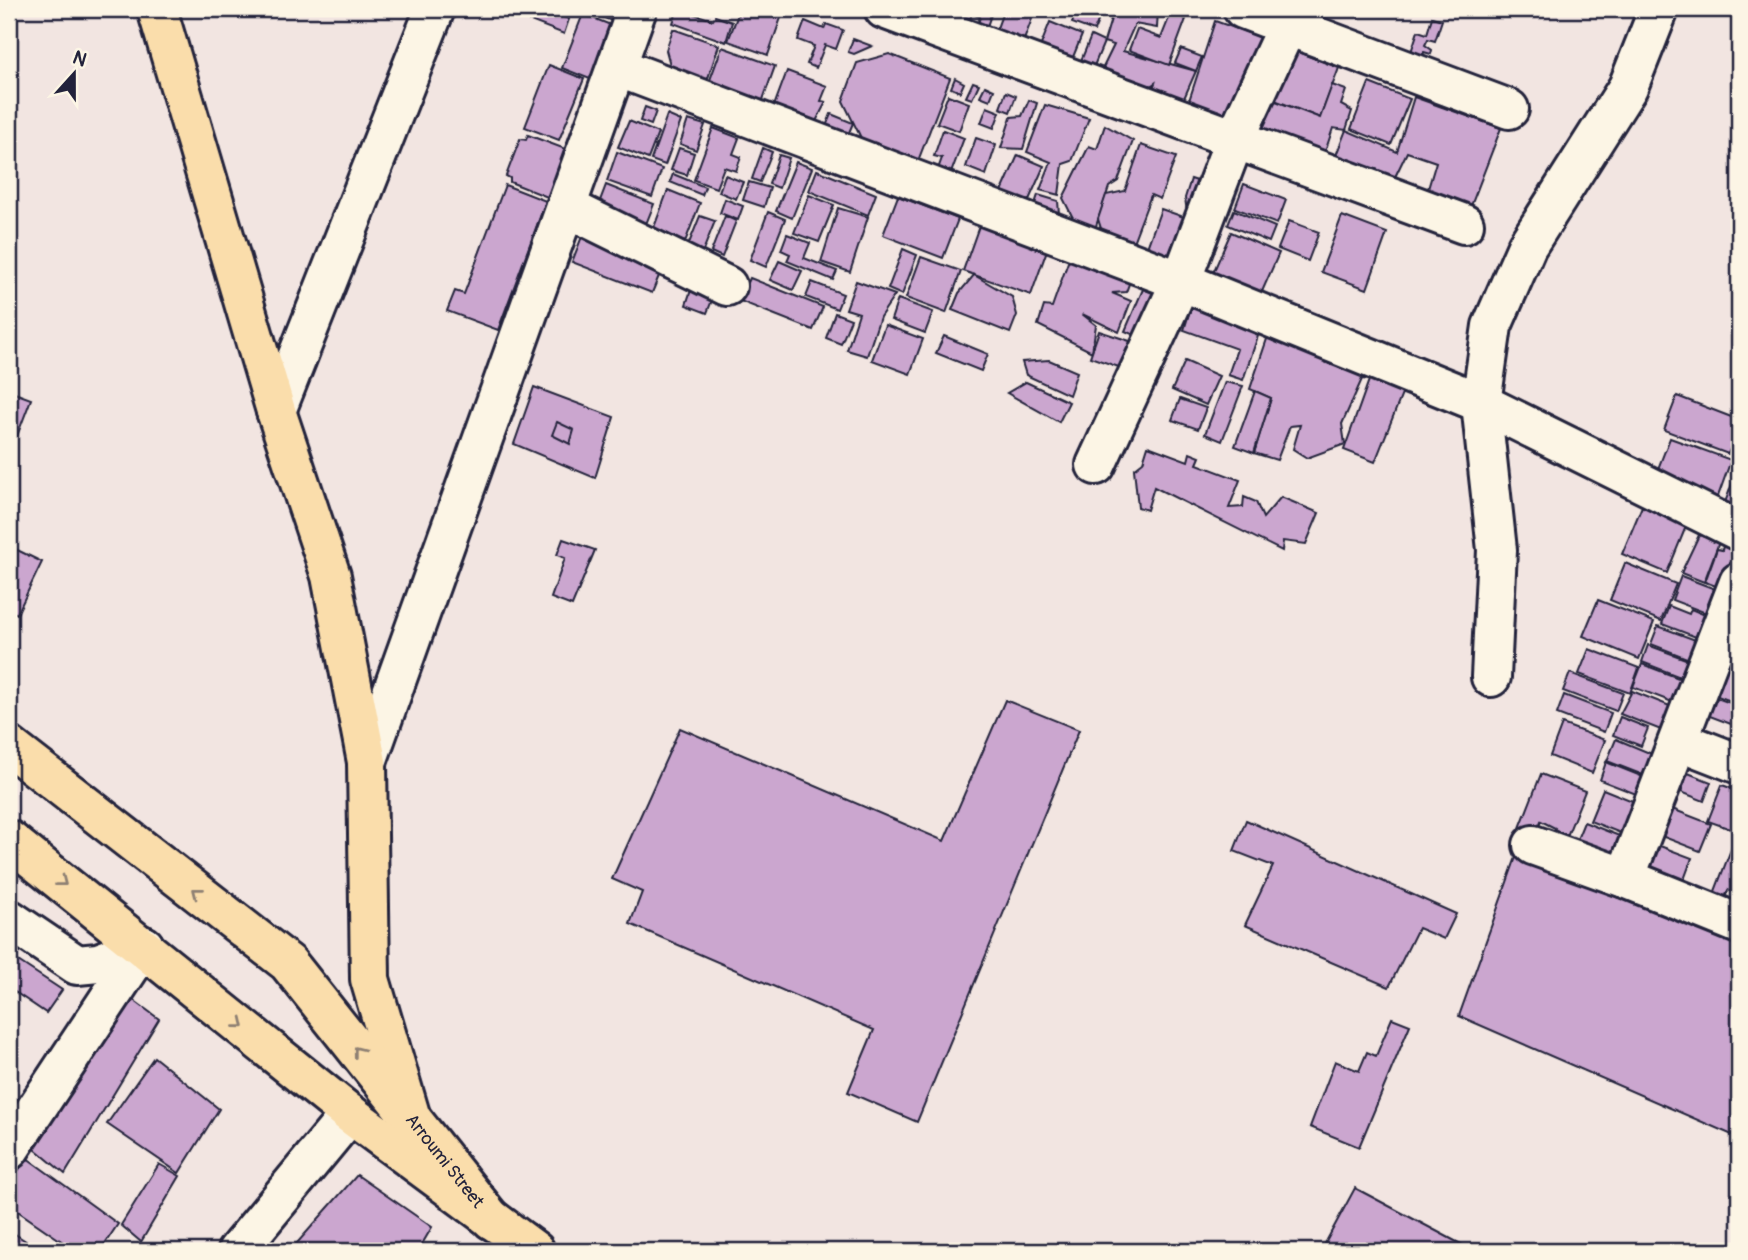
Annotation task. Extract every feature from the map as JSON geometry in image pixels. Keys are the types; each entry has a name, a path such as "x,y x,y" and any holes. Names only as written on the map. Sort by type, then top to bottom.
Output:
{"main road":[{"path":"157,9 276,411 331,576 367,762 370,979 411,1118"},
{"name":"Arroumi Street","path":"9,746 288,963 492,1220"},
{"name":"Arroumi Street","path":"9,840 350,1114 492,1220"},
{"path":"492,1220 535,1251"}],"street":[{"path":"276,411 435,9"},
{"path":"367,762 637,9"},
{"path":"884,9 1234,141 1464,224"},
{"path":"1243,9 1292,17 1509,109"},
{"path":"1491,677 1497,550 1481,403 1492,326 1527,246 1628,87 1659,9"},
{"path":"1096,465 1181,281 1234,141 1292,17"},
{"path":"617,66 1181,281 1481,403 1739,530"},
{"path":"566,207 727,286"},
{"path":"1625,877 1680,741 1739,582"},
{"path":"1680,741 1739,764"},
{"path":"1533,845 1625,877 1739,925"},
{"path":"9,919 77,965 98,963 144,946"},
{"path":"9,1150 144,946"},
{"path":"237,1251 350,1114"}],"building":[{"path":"523,9 543,9 569,19 564,34 520,17"},
{"path":"593,9 632,9 625,26 591,13"},
{"path":"678,9 713,20 715,16 732,22 726,42 673,23"},
{"path":"740,9 774,9 783,12 768,55 728,41"},
{"path":"964,9 993,9 985,32 976,29 980,17 972,14 970,19 961,16"},
{"path":"1004,9 1033,16 1018,56 996,31"},
{"path":"1077,9 1103,9 1094,31 1072,23"},
{"path":"1114,9 1158,9 1157,28 1135,24 1123,51 1196,71 1175,119 1146,107 1155,83 1129,101 1093,88 1114,45 1104,42"},
{"path":"1171,13 1186,19 1169,65 1129,50 1137,29 1161,38"},
{"path":"583,14 626,31 605,85 562,68"},
{"path":"1432,17 1442,20 1435,41 1428,39 1425,45 1432,50 1431,54 1424,52 1421,62 1409,58 1418,31 1427,34"},
{"path":"805,21 824,29 826,24 843,30 836,49 825,45 816,68 807,64 814,46 798,40"},
{"path":"1215,21 1266,39 1220,135 1184,116"},
{"path":"1050,22 1082,35 1071,62 1039,50"},
{"path":"673,29 719,45 705,87 673,76 666,50"},
{"path":"1091,36 1104,42 1089,78 1076,73"},
{"path":"853,39 872,46 854,54 848,52"},
{"path":"722,47 775,66 759,111 706,91"},
{"path":"1285,47 1339,68 1320,118 1267,97"},
{"path":"1181,49 1202,57 1196,71 1175,63"},
{"path":"889,54 950,78 916,166 880,152 883,147 861,138 843,101 857,63"},
{"path":"549,65 584,79 559,140 525,127"},
{"path":"787,71 827,86 821,101 826,102 810,133 770,117"},
{"path":"955,78 964,83 960,92 951,88"},
{"path":"973,82 979,84 972,99 966,97"},
{"path":"1369,83 1410,99 1391,145 1351,129"},
{"path":"1332,85 1346,90 1341,105 1352,111 1346,130 1333,128 1320,167 1256,142 1273,100 1320,118"},
{"path":"985,86 994,90 990,100 980,96"},
{"path":"1006,92 1016,96 1010,112 1000,108"},
{"path":"948,95 969,103 959,131 937,123"},
{"path":"1414,97 1501,128 1464,224 1422,209 1436,162 1407,152 1395,177 1406,184 1331,168 1346,130 1397,152"},
{"path":"1029,100 1037,103 1023,149 1001,148 1011,117 1022,116"},
{"path":"1045,105 1089,118 1072,161 1063,164 1059,195 1040,190 1051,162 1027,152"},
{"path":"645,107 656,111 651,125 640,121"},
{"path":"987,107 1000,112 994,128 981,123"},
{"path":"831,114 853,123 843,147 821,139"},
{"path":"667,115 681,121 665,165 651,160"},
{"path":"688,120 705,125 696,150 680,144"},
{"path":"629,121 658,133 648,159 618,147"},
{"path":"1105,125 1133,141 1118,181 1109,187 1093,235 1079,230 1063,198 1089,146 1097,149"},
{"path":"713,128 739,138 733,154 741,157 736,171 724,167 716,188 694,180"},
{"path":"943,130 964,138 951,173 938,169 942,158 934,156"},
{"path":"528,135 568,150 550,198 510,182 510,178 506,176 520,139 526,140"},
{"path":"976,138 996,145 986,175 966,167"},
{"path":"1141,145 1176,157 1160,199 1151,195 1130,250 1105,241 1098,219 1106,195 1125,191"},
{"path":"679,148 694,153 687,175 671,170"},
{"path":"763,148 772,152 760,182 752,179"},
{"path":"617,152 662,169 652,197 607,181"},
{"path":"779,155 789,158 779,188 769,184"},
{"path":"1018,155 1044,166 1025,209 999,198"},
{"path":"796,162 812,168 792,218 776,211"},
{"path":"817,170 876,194 868,215 809,191"},
{"path":"673,174 705,187 702,195 670,182"},
{"path":"725,175 743,182 736,199 719,192"},
{"path":"1191,179 1200,182 1188,219 1185,198"},
{"path":"749,182 770,188 764,207 743,200"},
{"path":"1244,184 1286,200 1277,224 1235,208"},
{"path":"505,185 546,201 498,330 447,311 455,291 464,294"},
{"path":"606,185 654,204 646,224 598,206"},
{"path":"668,190 700,203 685,242 653,230"},
{"path":"809,195 834,205 819,242 794,233"},
{"path":"1038,195 1058,201 1060,227 1031,216"},
{"path":"898,196 958,219 943,258 883,235"},
{"path":"725,199 743,206 738,220 720,213"},
{"path":"838,208 868,217 850,272 821,262"},
{"path":"1161,209 1201,223 1184,270 1144,256"},
{"path":"1234,210 1275,227 1269,242 1228,225"},
{"path":"768,212 785,219 766,267 750,260"},
{"path":"700,216 715,221 703,251 688,246"},
{"path":"725,216 736,221 722,257 711,252"},
{"path":"1342,216 1387,233 1367,289 1321,272"},
{"path":"1289,221 1319,232 1308,261 1278,249"},
{"path":"979,226 1047,250 1031,295 963,271"},
{"path":"1231,232 1279,253 1257,303 1209,282"},
{"path":"583,234 663,266 652,293 572,262"},
{"path":"787,234 810,243 804,258 837,271 833,280 787,261 790,254 781,250"},
{"path":"903,249 917,255 902,295 888,289"},
{"path":"1086,255 1133,273 1126,292 1112,293 1131,301 1119,332 1082,314 1096,325 1092,352 1038,325 1044,306 1052,307 1068,262"},
{"path":"921,257 961,271 946,313 906,298"},
{"path":"779,261 802,271 793,290 770,280"},
{"path":"974,275 1012,297 1017,315 1010,333 952,310 959,293"},
{"path":"750,278 823,307 813,330 740,301"},
{"path":"856,281 895,295 880,317 867,356 847,350 859,313 846,309"},
{"path":"812,282 843,294 837,309 806,297"},
{"path":"692,287 714,295 707,313 686,305"},
{"path":"1143,289 1168,299 1150,342 1125,331"},
{"path":"898,299 933,312 925,333 891,320"},
{"path":"1192,304 1259,333 1243,380 1228,375 1237,349 1184,330"},
{"path":"835,313 851,319 841,344 826,338"},
{"path":"885,325 923,339 910,374 872,360"},
{"path":"1099,331 1142,345 1133,372 1090,357"},
{"path":"944,336 988,354 981,371 936,353"},
{"path":"1268,336 1404,389 1375,462 1344,450 1369,380 1362,379 1342,424 1345,444 1307,458 1293,449 1300,425 1290,426 1277,460 1254,453 1271,398 1250,389"},
{"path":"1049,360 1077,372 1069,395 1026,375 1022,362"},
{"path":"1185,361 1219,376 1206,405 1172,390"},
{"path":"1026,382 1069,402 1059,422 1007,393"},
{"path":"1225,382 1243,386 1222,441 1205,434"},
{"path":"534,387 614,417 595,478 514,444"},
{"path":"9,391 31,399 17,436 9,433"},
{"path":"1255,391 1271,398 1254,453 1235,446"},
{"path":"1677,396 1739,420 1739,435 1736,434 1728,454 1664,430"},
{"path":"1180,399 1206,408 1198,429 1172,420"},
{"path":"557,422 574,430 570,444 552,435"},
{"path":"1670,438 1731,460 1716,502 1656,474"},
{"path":"1148,446 1188,461 1190,453 1200,457 1197,464 1240,480 1229,508 1243,507 1244,497 1256,502 1263,518 1281,497 1319,513 1306,544 1283,541 1282,551 1154,487 1147,510 1138,507 1134,469 1143,462"},
{"path":"1739,465 1739,514 1723,508"},
{"path":"1642,506 1687,524 1667,573 1622,554"},
{"path":"1699,535 1719,542 1704,582 1681,573"},
{"path":"563,539 595,550 572,606 551,598 565,558 557,555"},
{"path":"1724,543 1739,548 1724,589 1705,582 1717,549 1722,550"},
{"path":"9,546 42,562 17,614 9,610"},
{"path":"1625,563 1676,584 1661,621 1610,600"},
{"path":"1681,576 1723,592 1714,616 1672,600"},
{"path":"1598,600 1654,622 1639,659 1583,636"},
{"path":"1669,606 1689,614 1691,609 1717,620 1709,642 1662,624"},
{"path":"1658,626 1709,645 1702,664 1651,644"},
{"path":"1739,641 1739,704 1712,694 1728,651 1735,653"},
{"path":"1648,645 1699,664 1693,682 1642,662"},
{"path":"1589,649 1639,668 1630,693 1579,674"},
{"path":"1642,664 1689,682 1680,705 1633,687"},
{"path":"1570,673 1623,693 1616,711 1563,691"},
{"path":"1632,691 1680,710 1671,734 1620,714"},
{"path":"1564,695 1611,713 1604,732 1557,714"},
{"path":"1714,697 1739,706 1739,727 1707,715"},
{"path":"1005,700 1079,730 917,1122 848,1092 874,1030 630,924 642,892 612,879 680,728 944,841"},
{"path":"1620,717 1648,728 1641,746 1613,735"},
{"path":"1562,724 1605,740 1592,773 1550,756"},
{"path":"1616,739 1652,754 1643,775 1607,761"},
{"path":"1606,762 1656,782 1649,799 1600,780"},
{"path":"1688,773 1711,782 1704,801 1681,792"},
{"path":"1541,774 1585,791 1563,846 1550,842 1555,828 1541,821 1536,834 1520,828"},
{"path":"1722,785 1739,791 1739,832 1708,821"},
{"path":"1603,789 1645,806 1633,838 1590,821"},
{"path":"1667,807 1711,824 1700,851 1656,834"},
{"path":"1246,820 1456,914 1444,939 1418,928 1389,987 1245,925 1273,866 1234,851"},
{"path":"1584,822 1637,843 1625,875 1571,854"},
{"path":"1735,839 1739,841 1739,867 1732,882 1739,884 1739,894 1728,890 1720,911 1709,907"},
{"path":"1652,843 1692,858 1679,893 1640,878"},
{"path":"1520,846 1739,929 1739,1138 1459,1016"},
{"path":"15,959 62,990 46,1013 9,988 9,968"},
{"path":"120,990 159,1019 65,1174 23,1139"},
{"path":"1392,1018 1410,1025 1359,1147 1310,1127 1335,1061 1359,1071 1367,1052 1376,1056"},
{"path":"154,1057 219,1109 179,1173 107,1124"},
{"path":"27,1158 118,1224 100,1251 76,1251 9,1205 9,1184"},
{"path":"159,1164 180,1176 141,1242 121,1225"},
{"path":"357,1175 432,1227 418,1251 290,1251"},
{"path":"1355,1188 1474,1251 1321,1251"},
{"path":"9,1230 41,1251 9,1251"}]}
